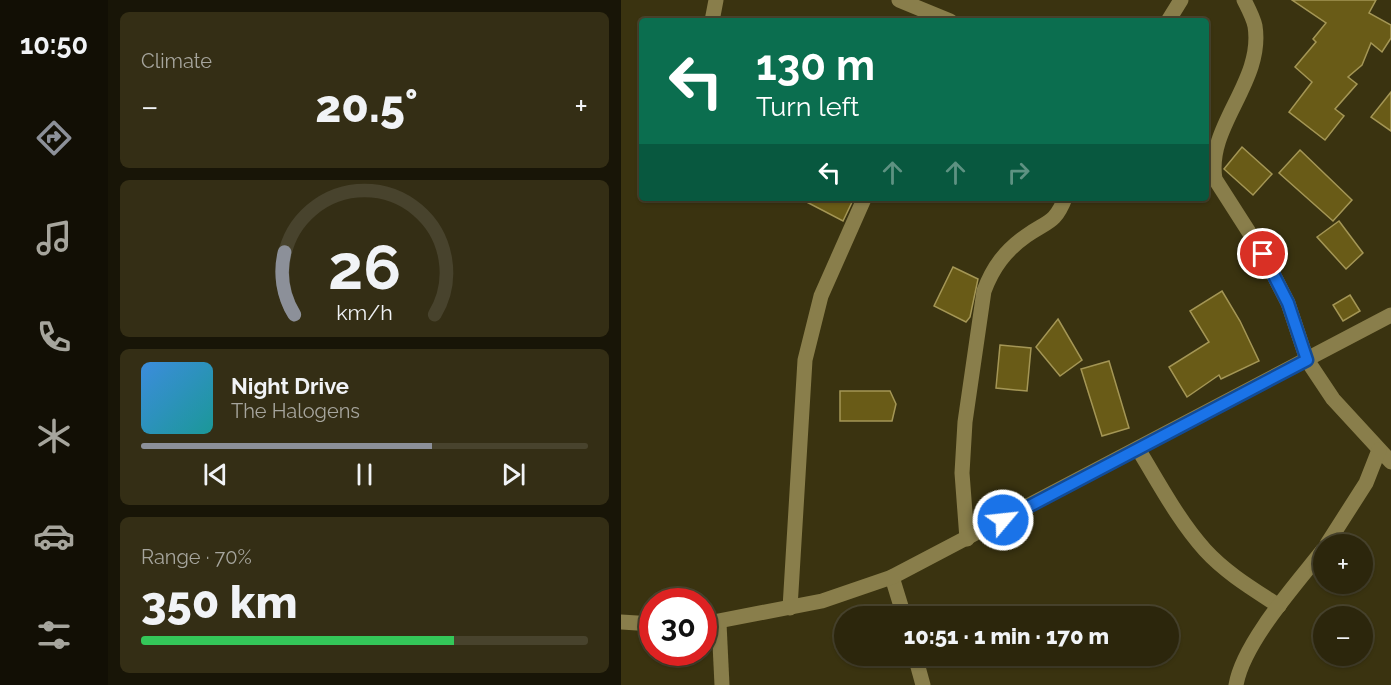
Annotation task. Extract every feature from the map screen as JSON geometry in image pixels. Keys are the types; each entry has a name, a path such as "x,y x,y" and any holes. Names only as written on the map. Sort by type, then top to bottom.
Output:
{"street":[{"path":"713,18 716,0"},
{"path":"899,0 943,18"},
{"path":"933,14 941,0"},
{"path":"1170,18 1181,0"},
{"path":"1244,0 1254,24 1256,47 1249,72 1216,147 1212,164 1215,178 1263,254 1288,303 1307,360 1333,399 1391,462"},
{"path":"790,608 805,360 821,296 863,201"},
{"path":"967,539 962,473 965,422 984,291 991,272 1005,254 1058,216 1064,201"},
{"path":"717,622 822,601 892,577 1391,315"},
{"path":"1138,449 1183,523 1206,551 1241,581 1279,606"},
{"path":"1333,534 1366,483 1379,450"},
{"path":"1236,685 1251,649 1279,606 1313,563"},
{"path":"892,577 901,606"},
{"path":"621,622 639,623"},
{"path":"717,657 722,685"},
{"path":"918,666 923,685"}],"building":[{"path":"1292,0 1376,0 1369,13 1391,25 1391,38 1382,52 1371,43 1362,65 1348,77 1357,84 1335,109 1344,116 1325,140 1289,112 1312,82 1295,67 1316,42 1313,39 1326,23"},
{"path":"1391,92 1391,131 1371,117"},
{"path":"1242,147 1272,174 1253,195 1224,169"},
{"path":"1300,150 1352,200 1333,221 1279,173"},
{"path":"805,201 853,201 843,221"},
{"path":"1339,221 1363,253 1346,269 1317,237"},
{"path":"953,267 978,279 970,317 966,322 934,306"},
{"path":"1222,291 1240,321 1259,361 1221,379 1219,375 1187,397 1169,367 1209,342 1190,311"},
{"path":"1350,295 1360,311 1343,321 1333,305"},
{"path":"1058,319 1082,360 1060,376 1036,347"},
{"path":"1000,345 1031,348 1027,391 996,388"},
{"path":"1109,361 1129,428 1102,436 1081,369"},
{"path":"840,391 890,391 896,404 892,421 840,421"}],"route":[{"path":"1003,520 1307,360 1288,303 1263,254"}]}
